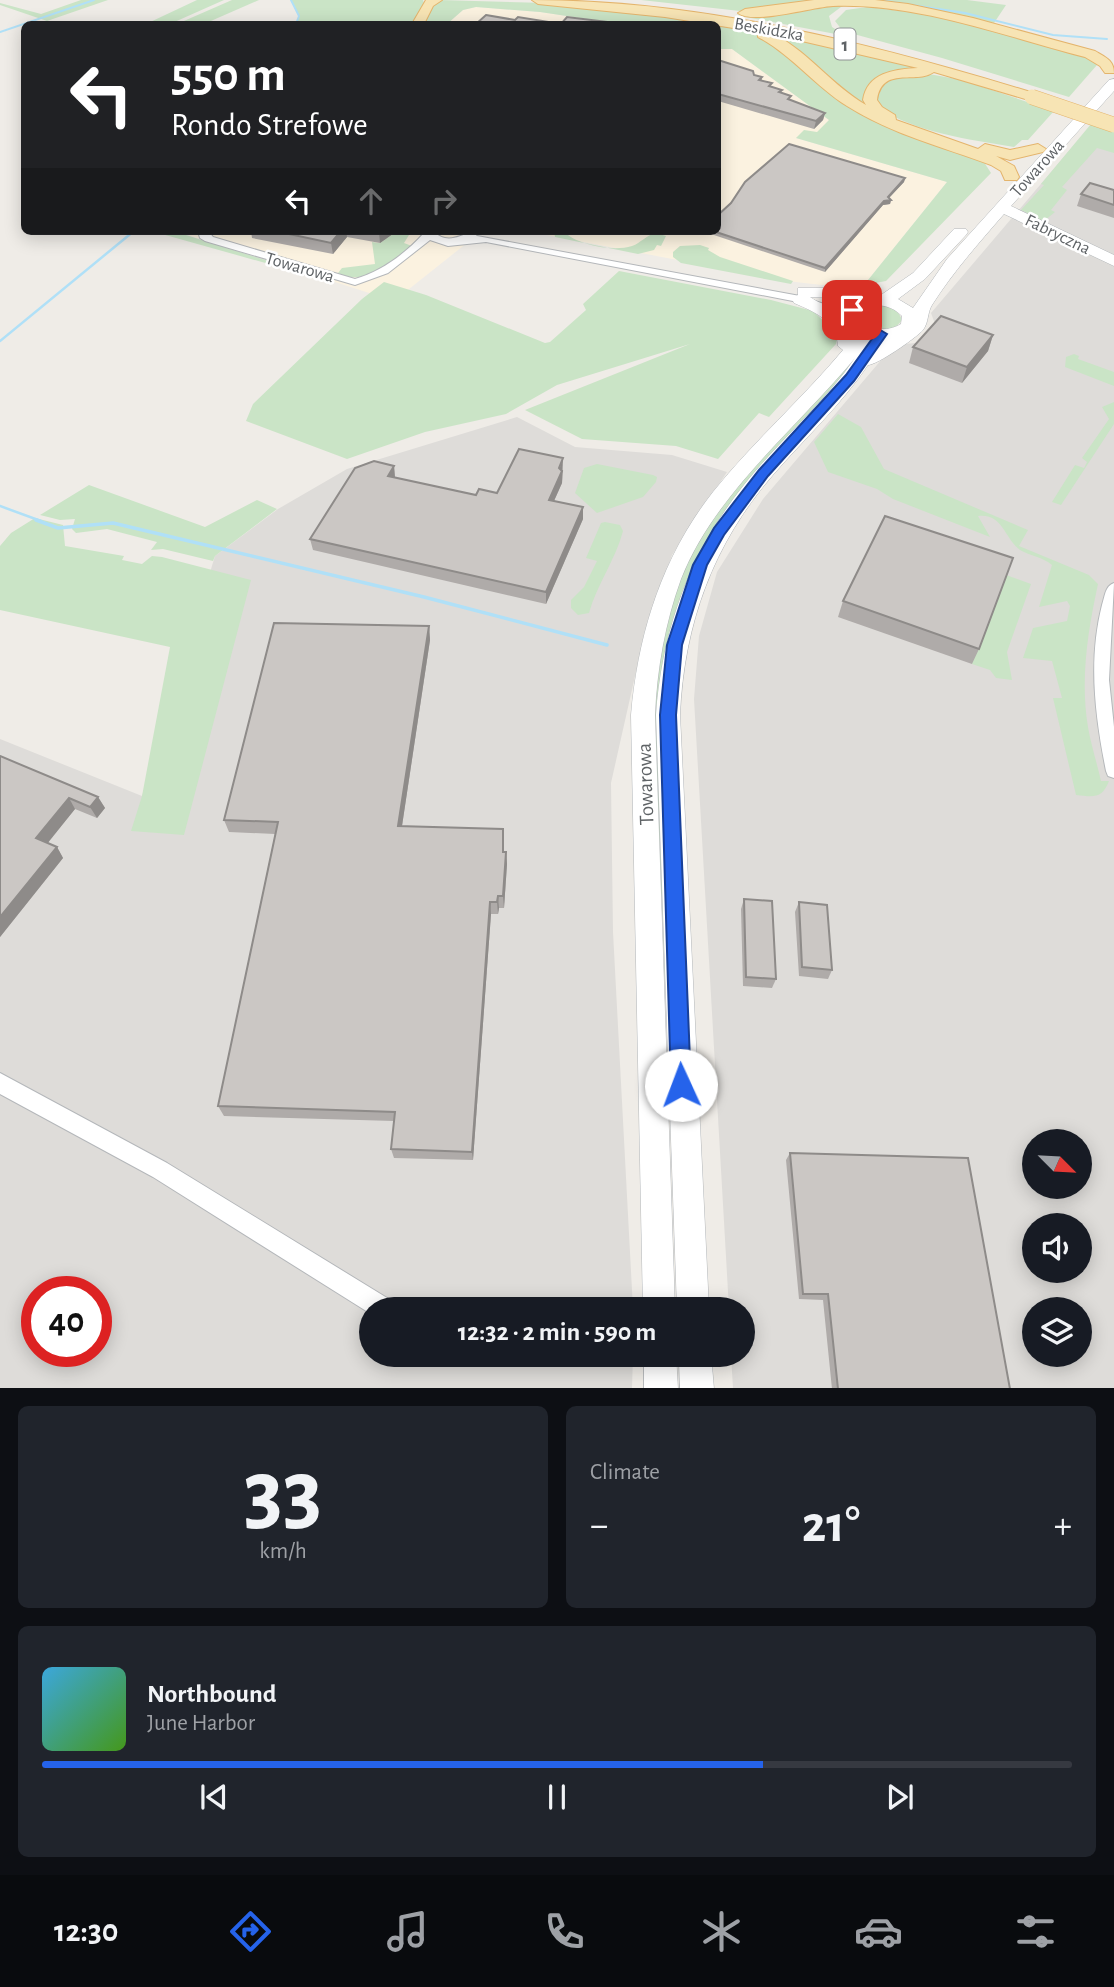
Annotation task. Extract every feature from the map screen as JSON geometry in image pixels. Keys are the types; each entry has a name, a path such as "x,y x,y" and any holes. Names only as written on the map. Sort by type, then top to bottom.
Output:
{"main road":[{"name":"Beskidzka","path":"538,0 701,17 838,42 1034,95 1114,125"},
{"name":"Beskidzka","path":"600,0 667,7 793,27 887,48 1114,118"},
{"path":"420,21 430,1"},
{"path":"667,7 753,14 785,11 820,3 875,5 968,20 1090,54 1105,63 1113,72"},
{"path":"875,5 847,8 834,23 887,48"},
{"path":"701,17 717,21"},
{"path":"721,22 773,39 796,53 832,89 852,103 889,121 997,162 1008,169 1011,177"},
{"path":"1090,54 1114,53"},
{"path":"986,83 936,73 897,74 876,83 871,90 870,100 877,110 895,120 968,145 1010,155 1038,149"}],"street":[{"path":"1011,177 1113,72"},
{"name":"Towarowa","path":"957,258 1113,72"},
{"name":"Towarowa","path":"919,276 1011,177"},
{"name":"Fabryczna","path":"1001,207 1114,261"},
{"name":"Towarowa","path":"204,235 209,239 349,282 369,279 399,260 426,235"},
{"path":"432,235 446,242"},
{"path":"469,235 802,295 868,293 919,276"},
{"name":"Towarowa","path":"399,260 469,235"},
{"path":"502,235 802,295 855,309 885,300 919,276"},
{"path":"907,311 910,303 957,258"},
{"path":"844,372 914,330 919,324 921,309 957,258"},
{"path":"802,295 826,311 845,332 847,347 844,372"},
{"path":"855,309 854,322 863,329 881,334 904,330 911,321 907,311 885,300"},
{"name":"Towarowa","path":"844,372 863,329"},
{"name":"Towarowa","path":"659,1297 668,715 670,676 681,620 700,565 730,515 844,372 881,334"},
{"path":"1114,588 1104,623 1101,690 1103,717 1114,771"},
{"name":"Towarowa","path":"665,1018 691,1297"},
{"path":"0,1083 160,1170 365,1297"},
{"path":"660,1367 661,1388"},
{"path":"696,1367 697,1388"}],"shaded area":[{"path":"476,7 540,12 600,21 450,21 463,10"},
{"path":"721,49 732,49 829,120 817,133 796,138 947,182 864,285 839,287 787,281 547,235 721,235"},
{"path":"1080,138 1114,148 1114,1388 733,1388 732,1367 755,1367 755,1297 728,1297 694,699 699,636 717,572 763,499 888,352 897,345 924,342 935,324 931,313"},
{"path":"188,235 477,235 394,301"},
{"path":"517,417 575,447 672,455 727,472 672,555 644,636 611,783 613,932 632,1297 359,1297 359,1367 633,1367 632,1388 0,1388 0,739 142,796 215,556 278,509 347,469"}],"green space":[{"path":"81,0 108,0 47,21 0,5 41,14"},
{"path":"197,0 224,0 177,21 152,21"},
{"path":"232,0 259,0 211,21 184,21"},
{"path":"291,0 423,0 424,3 415,21 297,21 299,16"},
{"path":"439,0 546,3 708,21 600,21 540,12 476,7 463,10 450,21 423,21 430,8"},
{"path":"641,0 826,0 749,12"},
{"path":"854,0 967,0 1006,5 994,23 949,13"},
{"path":"854,4 841,7 829,16 832,27 846,36 735,15 824,6"},
{"path":"867,7 935,15 1090,57 1097,65 1069,97 850,33 842,30 835,21 846,10"},
{"path":"721,24 773,41 832,93 982,159 991,173 886,281 864,285 947,182 796,138 804,130 817,132 829,120 732,49 721,49"},
{"path":"752,27 932,69 876,78 866,89 869,110"},
{"path":"929,74 962,80 1054,111 1028,140 1022,140 1014,147 926,129 877,107 876,87 894,77"},
{"path":"1091,124 1114,131 1114,153 1097,148 1062,187 1067,190 1051,210 1055,212 1044,221 1021,210 1044,185 1041,184"},
{"path":"165,235 186,235 278,264 276,266"},
{"path":"391,235 409,235 404,243 412,246 387,265 368,275 348,277 338,273 342,268 375,264 372,242 380,243"},
{"path":"568,235 585,243 555,237"},
{"path":"649,235 666,236 661,246 657,245 654,250 638,254 607,248 632,246"},
{"path":"700,245 720,257 793,281 791,284 681,263 673,257 673,252 680,246"},
{"path":"619,271 771,300 813,311 834,331 836,344 769,417 759,413 718,459 676,446 582,439 525,410 690,344 557,385 506,414 425,432 347,459 246,421 253,404 362,299 384,282 426,295 545,343 550,342 586,310 583,304"},
{"path":"865,305 892,308 902,320 889,329 862,324 857,311"},
{"path":"870,345 728,507 692,568 675,615 667,987 662,898 655,856 651,709 666,613 684,566 721,504 851,360"},
{"path":"1074,354 1079,356 1078,359 1114,372 1114,386 1065,367 1066,357"},
{"path":"1114,402 1114,424 1061,505 1052,502 1075,465 1084,468 1087,462 1082,458 1109,419 1102,407"},
{"path":"838,414 861,427 884,469 1028,530 1019,546 1089,575 1098,584 1088,637 1085,691 1088,727 1101,781 1109,781 1100,794 1076,795 1053,698 1062,698 1052,661 1023,658 1033,628 1067,621 1070,606 1067,601 1039,607 1052,565 1020,550 993,518 978,516 990,537 893,499 877,489 828,472 814,442"},
{"path":"597,464 653,475 657,477 656,482 643,497 597,513 575,493 584,468"},
{"path":"89,485 205,527 257,500 277,509 215,556 213,561 163,549 151,550 157,542 107,529 76,533 72,529 75,519 60,520 40,515"},
{"path":"35,518 63,525 65,546 124,556 122,560 142,564 152,556 162,557 251,580 184,835 131,831 142,796 170,647 0,610 0,546 11,533"},
{"path":"601,523 620,525 623,531 589,613 578,615 571,608 571,600 584,587 597,561 586,558"},
{"path":"1006,575 1031,584 1007,652 1012,680 996,678 990,670 972,664"}],"building":[{"path":"486,15 543,21 479,21"},
{"path":"567,17 600,21 564,21"},
{"path":"721,61 753,71 754,75 762,77 759,80 772,83 769,86 791,96 788,99 825,113 816,121 721,95"},
{"path":"789,144 905,178 888,197 891,200 884,201 825,268 721,234 721,212 745,182"},
{"path":"1090,183 1114,190 1114,205 1081,194"},
{"path":"294,235 338,235 331,243"},
{"path":"941,316 993,335 967,367 913,347"},
{"path":"519,449 563,458 559,468 562,471 549,500 583,507 546,592 310,539 355,468 374,461 394,466 388,476 476,495 479,489 497,493"},
{"path":"885,516 1013,558 979,649 843,601"},
{"path":"274,623 429,626 398,826 503,829 503,852 506,852 503,896 498,896 497,902 490,902 472,1152 391,1149 395,1112 218,1106 278,822 224,820"},
{"path":"0,756 98,797 90,807 69,798 36,838 57,847 0,917"},
{"path":"744,899 772,901 776,979 746,977"},
{"path":"799,902 827,905 832,970 802,967"},
{"path":"790,1153 968,1158 1010,1388 838,1388 828,1294 803,1294"}],"waterway":[{"path":"32,21 94,0"},
{"path":"291,0 299,16 297,21"},
{"path":"880,0 965,13 1053,35 1107,39"},
{"path":"0,32 21,25"},
{"path":"0,341 129,235"},
{"path":"0,506 41,521"},
{"path":"36,520 58,528 113,523 424,597 607,645"}],"route":[{"path":"681,1085 668,715 675,645 700,565 719,532 763,473 850,378 881,334 858,326 850,315 852,310"}]}
